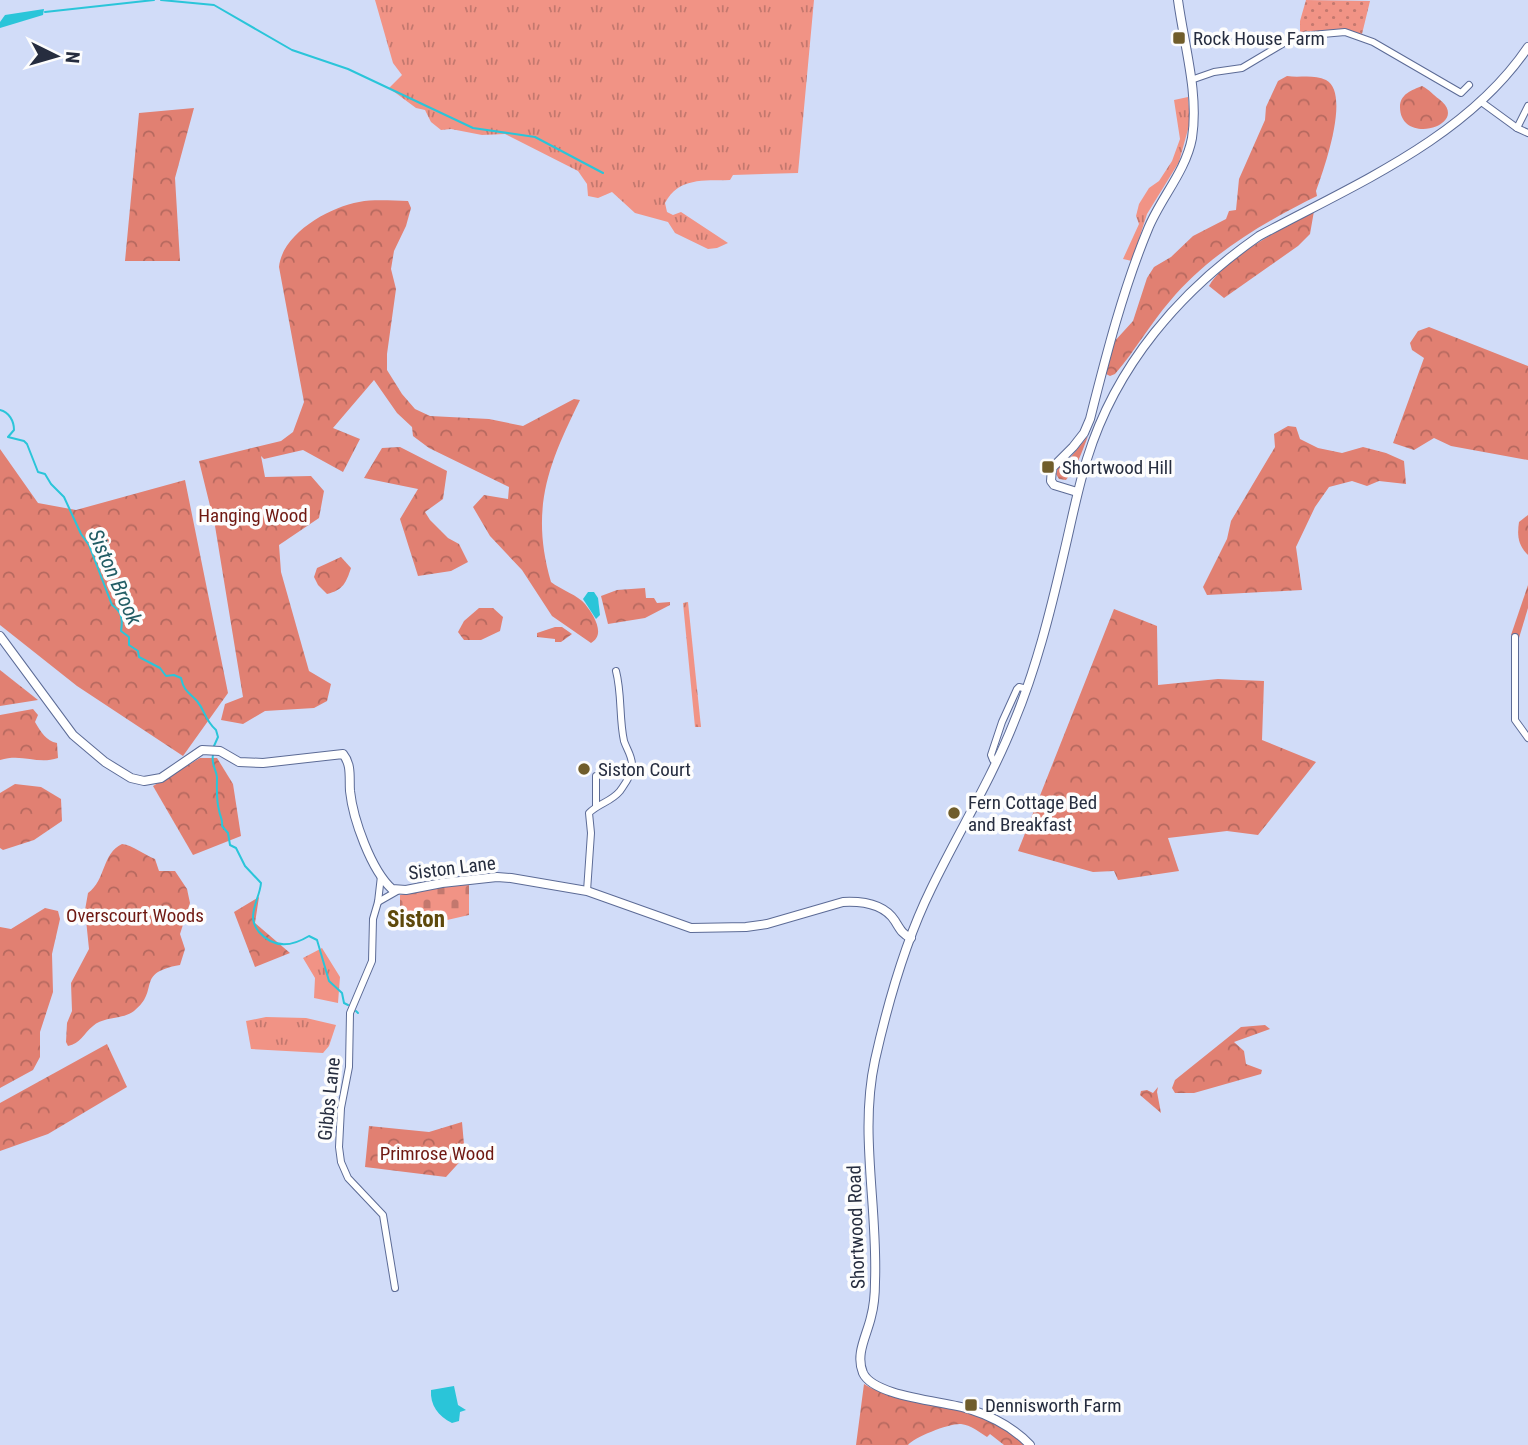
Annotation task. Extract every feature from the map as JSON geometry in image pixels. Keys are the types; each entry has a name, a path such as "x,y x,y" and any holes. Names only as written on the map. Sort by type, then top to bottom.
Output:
{"main road":[{"path":"1077,492 1054,485 1051,481 1052,468 1078,440 1090,419 1147,230 1162,198 1187,157 1192,138 1191,80 1178,0"},
{"path":"912,934 932,886 997,762 1027,689 1043,637 1087,456 1102,418 1124,376 1152,334 1183,299 1224,262 1259,236 1434,137 1480,101 1528,47"},
{"name":"Siston Lane","path":"0,636 73,735 120,773 138,780 152,780 182,765 197,752 213,750 239,762 263,763 343,754 348,760 350,770 355,816 380,876 392,888 400,890 497,877 587,891 691,928 746,927 843,902 855,902 876,906 897,923 904,935 912,934"},
{"name":"Shortwood Road","path":"912,934 886,1019 872,1079 868,1133 876,1277 871,1318 861,1350 860,1365 864,1377 874,1384 899,1394 950,1404 990,1417 1021,1436 1030,1445"}],"street":[{"path":"1191,80 1214,72 1242,68 1300,36 1345,32 1373,42 1461,93 1469,85"},
{"path":"1480,101 1528,133"},
{"path":"1517,128 1528,106"},
{"path":"1515,637 1515,720 1528,738"},
{"path":"587,891 591,833 589,813 618,794 632,768 632,758 625,743 616,671"},
{"path":"596,776 597,806"},
{"name":"Gibbs Lane","path":"380,876 378,902 373,919 372,961 356,993 350,1013 349,1067 341,1108 339,1147 341,1162 348,1178 383,1214 395,1288"},
{"path":"378,902 400,890"}],"green space":[{"path":"375,0 814,0 798,173 733,175 730,180 693,182 677,189 665,203 667,212 673,215 681,212 728,243 708,249 675,233 668,222 635,213 612,192 598,198 588,196 587,184 578,171 505,134 482,135 451,129 441,130 431,122 425,110 416,108 389,88 402,75 393,63"},
{"path":"1306,0 1370,1 1362,34 1340,29 1300,34 1300,21"},
{"path":"1287,76 1326,80 1333,88 1336,100 1333,132 1316,191 1317,196 1277,217 1219,254 1185,284 1115,374 1106,374 1113,343 1133,321 1147,278 1154,267 1171,257 1193,236 1226,219 1229,211 1236,210 1239,179 1265,120 1266,107 1278,81"},
{"path":"1422,86 1447,108 1447,117 1442,124 1432,128 1411,126 1403,119 1400,107 1404,96"},
{"path":"1188,97 1190,122 1179,162 1147,214 1132,261 1123,259 1139,224 1136,216 1139,204 1172,161 1180,139 1174,100"},
{"path":"194,108 175,178 180,261 125,261 139,113"},
{"name":"Hanging Wood","path":"371,201 408,201 411,208 394,251 391,269 396,289 387,370 415,409 430,416 489,419 523,426 574,399 580,400 551,467 543,509 542,532 551,582 585,604 595,619 598,635 591,643 552,616 522,570 490,536 473,507 484,495 508,499 509,487 429,448 413,436 412,427 397,413 374,380 333,428 360,439 343,472 303,450 264,459 261,456 265,477 311,476 324,491 319,518 279,545 281,572 309,671 331,684 327,701 314,708 265,711 243,724 221,720 225,704 243,697 215,526 199,461 281,441 293,432 304,402 279,267 289,244 309,224 347,205"},
{"path":"1314,211 1310,234 1298,246 1224,298 1209,286 1228,264 1242,254"},
{"path":"1429,327 1528,366 1528,460 1451,446 1434,438 1414,450 1393,443 1424,358 1412,350 1410,343 1418,331"},
{"path":"1288,426 1296,427 1300,439 1318,448 1342,453 1363,447 1404,461 1406,484 1379,481 1367,486 1352,481 1329,487 1315,507 1296,547 1302,590 1207,595 1203,587 1227,539 1231,521 1275,447 1274,434"},
{"path":"1088,436 1070,475 1066,480 1059,479 1056,474 1058,467 1070,458"},
{"path":"400,447 447,471 443,499 425,512 448,538 459,544 468,562 451,571 418,576 400,519 418,489 364,478 382,448"},
{"path":"0,449 38,503 76,510 185,480 228,693 183,756 77,686 0,625"},
{"path":"1528,515 1528,555 1520,544 1518,532 1519,522"},
{"path":"341,557 351,568 340,588 327,594 314,577 317,568"},
{"path":"1528,585 1528,608 1519,638 1511,635"},
{"path":"645,588 646,598 654,598 657,603 670,602 670,605 645,618 608,624 601,596 617,590"},
{"path":"688,602 701,727 695,727 683,603"},
{"path":"479,608 493,608 503,617 500,631 481,640 464,640 458,632 464,621"},
{"path":"1114,609 1157,626 1158,685 1218,679 1264,681 1262,740 1316,762 1258,835 1227,831 1168,838 1179,871 1118,880 1114,871 1093,872 1018,851"},
{"path":"562,627 572,634 561,642 537,637 537,633"},
{"path":"0,670 38,700 0,706"},
{"path":"33,709 38,715 35,722 42,733 57,743 58,758 0,760 0,715"},
{"path":"200,758 217,758 233,784 241,836 193,855 153,786"},
{"path":"15,784 41,787 61,799 62,821 34,840 3,850 0,848 0,793"},
{"name":"Overscourt Woods","path":"122,844 155,859 159,871 175,871 187,889 190,903 180,934 185,949 180,965 166,968 152,978 146,996 134,1011 97,1023 79,1041 68,1046 67,1023 72,1011 71,983 89,949 85,910 88,893 94,888 111,854"},
{"path":"469,882 469,915 421,926 418,920 403,922 400,895 433,886"},
{"path":"259,897 255,923 290,953 255,967 234,912"},
{"path":"45,908 58,911 60,919 52,954 53,992 40,1032 40,1057 33,1070 0,1088 0,927 11,929"},
{"path":"322,948 340,977 338,1003 314,998 315,978 303,958"},
{"path":"266,1017 306,1018 336,1025 329,1046 323,1053 251,1049 246,1021"},
{"path":"1265,1025 1270,1029 1234,1042 1244,1051 1246,1064 1262,1070 1261,1074 1194,1093 1175,1093 1172,1088 1175,1080 1241,1027"},
{"path":"107,1044 127,1087 48,1134 0,1151 0,1103"},
{"path":"1158,1087 1161,1113 1140,1095 1141,1091 1147,1090 1153,1093"},
{"name":"Primrose Wood","path":"462,1122 465,1156 446,1177 365,1167 369,1126 429,1132"},
{"path":"864,1384 889,1395 974,1415 1000,1427 1025,1445 1004,1445 990,1434 987,1437 972,1427 961,1424 933,1431 908,1445 856,1445"}],"water":[{"path":"44,9 43,15 0,28 0,22 5,15"},
{"path":"588,592 594,592 598,598 600,615 596,619 583,599"},
{"path":"454,1386 458,1405 466,1410 460,1412 459,1421 452,1423 436,1410 431,1390"}],"waterway":[{"path":"45,12 154,0"},
{"path":"161,0 214,5 292,50 348,69 473,128 535,137 603,173"},
{"name":"Siston Brook","path":"0,410 8,415 13,423 14,430 8,437 27,444 38,472 45,474 64,497 89,545 112,605 120,613 121,631 129,637 129,645 138,651 139,657 160,668 166,676 181,678 216,730 218,737 214,746"},
{"name":"Siston Brook","path":"213,755 222,826 228,833 230,845 236,848 245,866 261,883 253,913 255,927 265,938 277,944 289,944 309,936 317,940 329,981 342,993 344,1003 348,1005"}],"place":[{"name":"Rock House Farm","path":"1179,38"},
{"name":"Shortwood Hill","path":"1048,467"},
{"name":"Siston Court","path":"584,769"},
{"name":"Fern Cottage Bed and Breakfast","path":"954,813"},
{"name":"Dennisworth Farm","path":"971,1405"}],"district":[{"name":"Siston","path":"416,919"}]}
